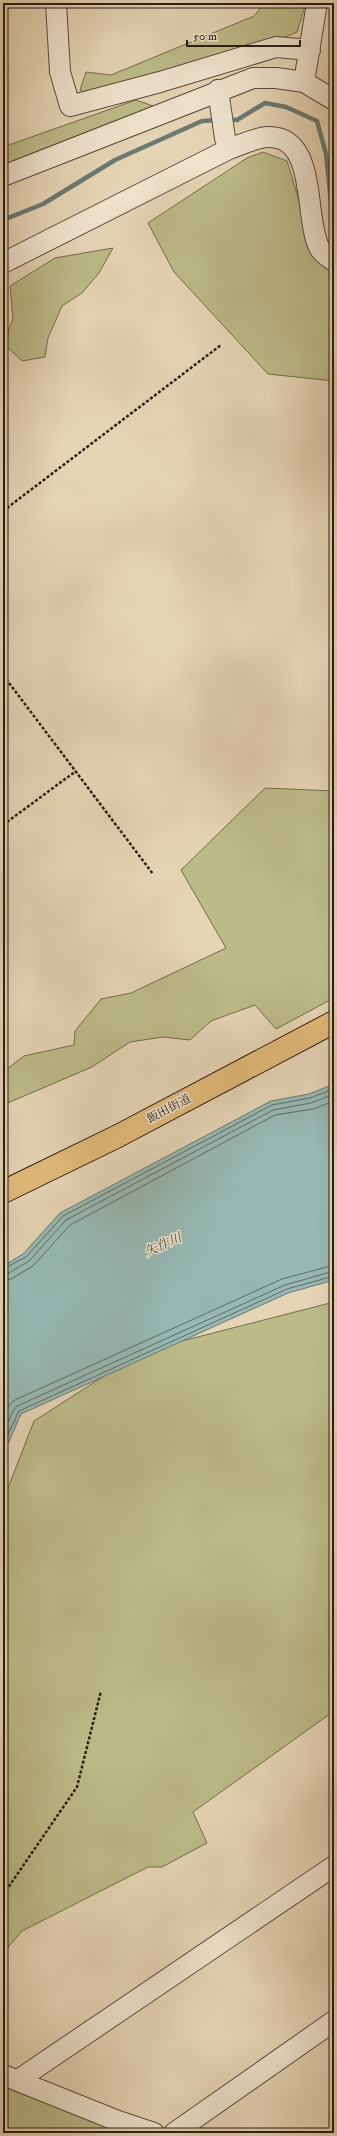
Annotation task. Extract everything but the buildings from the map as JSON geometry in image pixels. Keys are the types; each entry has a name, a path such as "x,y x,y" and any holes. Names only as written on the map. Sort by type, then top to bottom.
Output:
{"highway":[{"name":"飯田街道","path":"3,1192 118,1136 334,1022"}],"street":[{"path":"56,3 60,72 70,106 160,82 276,47 310,50"},
{"path":"304,82 317,3"},
{"path":"3,176 220,98 253,78 276,78 304,82 334,100"},
{"path":"220,98 227,144"},
{"path":"3,263 227,144 265,137 281,138 297,151 304,172 315,234 320,250 334,261"},
{"path":"11,2078 334,1866"},
{"path":"174,2133 334,2021"},
{"path":"11,2078 118,2121 154,2133"}],"path":[{"path":"3,511 221,345"},
{"path":"3,675 154,874"},
{"path":"3,825 76,771"},
{"path":"3,1894 77,1787 101,1691"}],"shaded area":[{"path":"265,3 306,3 297,32 276,41 92,96 80,90 86,72 111,75 254,16"},
{"path":"136,100 153,106 3,165 3,147"},
{"path":"263,152 287,161 305,220 334,254 334,381 268,374 174,272 148,223 247,158"},
{"path":"113,248 99,273 82,293 62,306 48,338 45,357 22,361 4,344 13,318 10,286 55,258"},
{"path":"265,788 334,791 334,998 276,1029 255,1005 211,1021 190,1040 163,1037 130,1042 92,1067 3,1105 3,1072 24,1056 74,1045 75,1031 101,999 131,993 226,948 181,870"},
{"path":"334,1302 334,1711 193,1812 207,1843 162,1867 148,1867 22,1931 3,1953 3,1501 34,1421 143,1351"},
{"path":"3,2086 15,2091 127,2133 3,2133"}],"water":[{"name":"矢作川","path":"334,1084 334,1280 288,1293 21,1414 3,1455 3,1266 23,1254 60,1213 271,1101 309,1094"}],"waterway":[{"path":"227,120 237,120 265,103 286,107 317,121 326,154 334,230"},
{"path":"3,220 43,204 115,160 202,121 218,120"}]}
